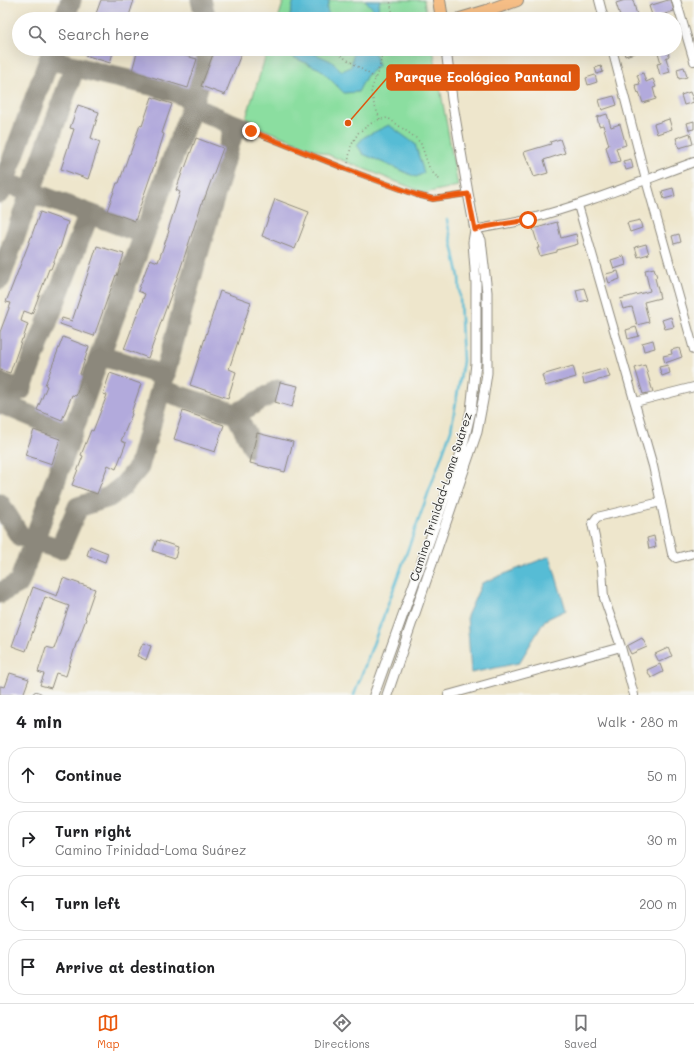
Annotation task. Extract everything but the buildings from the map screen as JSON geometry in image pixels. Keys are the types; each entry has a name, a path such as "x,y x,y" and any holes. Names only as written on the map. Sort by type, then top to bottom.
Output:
{"main road":[{"path":"439,0 441,12"},
{"path":"484,12 517,0"}],"street":[{"path":"599,0 602,12"},
{"path":"676,0 680,12"},
{"path":"682,20 694,61"},
{"name":"Camino Trinidad-Loma Suárez","path":"387,695 477,432 487,373 487,292 481,240 475,230 468,194 452,100 447,56"},
{"path":"614,56 646,180 694,350"},
{"path":"475,230 484,227 528,220 578,205 694,162"},
{"path":"578,205 653,466 672,554 676,558 694,553"},
{"name":"Camino Trinidad-Loma Suárez","path":"374,695 461,453 471,411 476,363 476,283 473,242 475,230"},
{"path":"635,402 694,387"},
{"path":"634,695 621,647 604,598 602,569 592,524 597,516 661,502"},
{"path":"448,695 621,647"}],"lane":[{"path":"251,131 346,169 417,195 433,199 468,194"},
{"path":"35,695 39,695"}],"path":[{"path":"390,0 392,12"},
{"path":"342,56 375,78"},
{"path":"380,119 371,91 382,56"},
{"path":"346,169 351,146 358,133 373,122 388,118 416,138 421,144 430,170 440,180"}],"green space":[{"path":"284,0 424,0 426,12 280,12"},
{"path":"266,56 434,56 458,186 425,193 245,121"}],"water":[{"path":"294,0 330,0 327,6 328,12 291,12"},
{"path":"365,0 380,0 376,12"},
{"path":"290,56 320,56 331,61 342,71 351,67 353,56 376,56 378,66 367,75 358,92 344,93 320,69"},
{"path":"389,125 415,144 424,173 416,177 363,154 357,145 364,137"},
{"path":"550,556 566,610 545,620 519,663 471,673 467,616 482,583"}],"waterway":[{"path":"354,695 451,430 463,361 459,277 447,220"}],"taxiway":[{"path":"67,12 71,0"},
{"path":"201,0 204,12"},
{"path":"0,193 50,56"},
{"path":"194,100 208,56"},
{"path":"0,593 19,583 100,355 194,100 175,92 151,85 102,74 49,59"},
{"path":"0,279 75,66"},
{"path":"192,107 249,130"},
{"path":"0,504 20,536 60,549 78,507 109,497 123,486 139,467 235,125"},
{"path":"17,187 144,234"},
{"path":"0,382 21,390 89,214"},
{"path":"100,355 165,376"},
{"path":"161,390 236,414 254,449"},
{"path":"236,414 278,390"},
{"path":"0,403 72,433"}],"place":[{"name":"Parque Ecológico Pantanal","path":"348,123"}],"route":[{"path":"251,131 346,169 417,195 433,199 468,194 475,230 484,227 528,220"}]}
